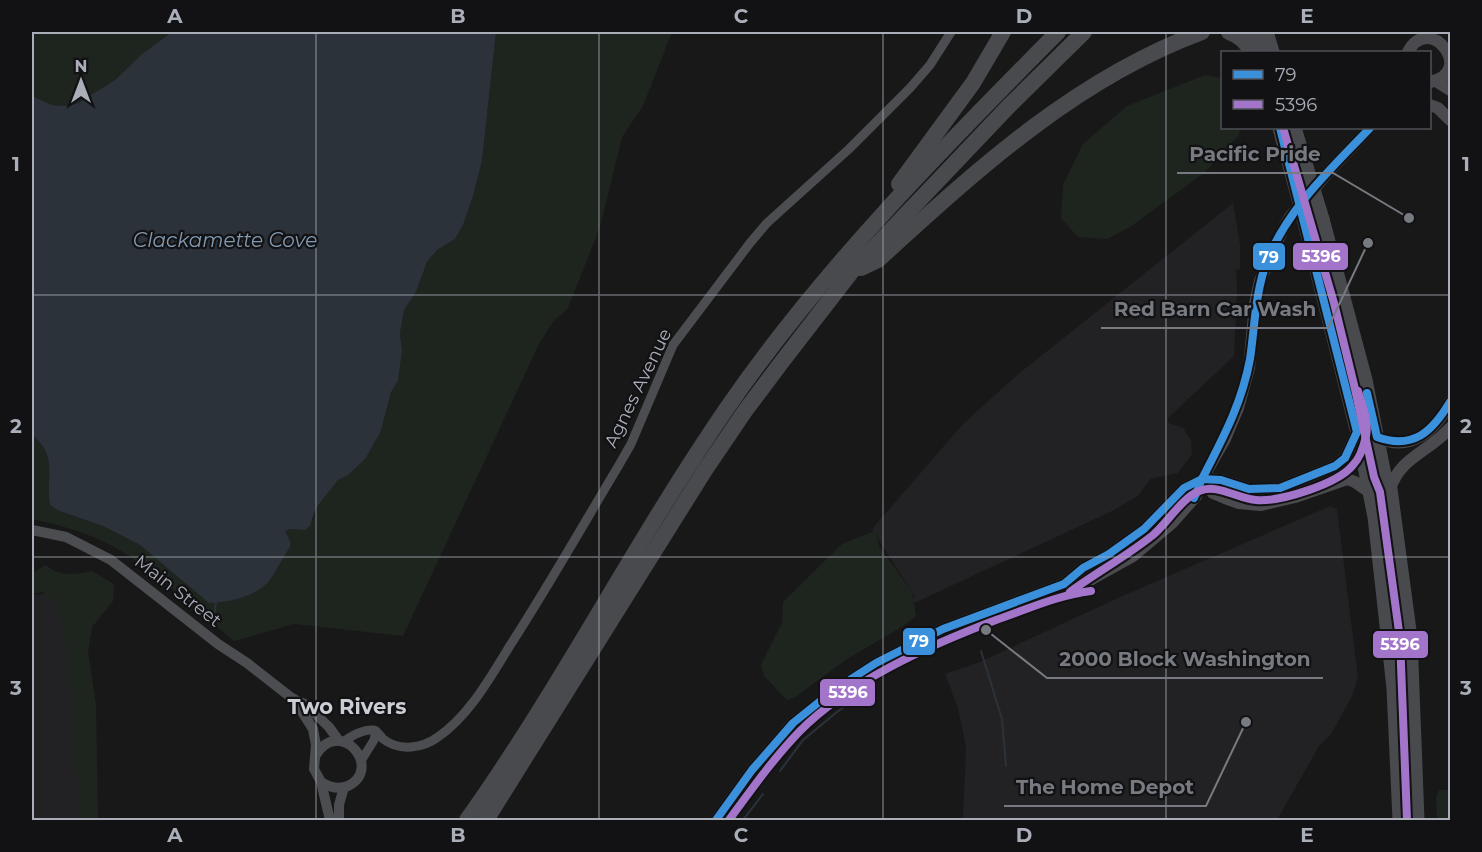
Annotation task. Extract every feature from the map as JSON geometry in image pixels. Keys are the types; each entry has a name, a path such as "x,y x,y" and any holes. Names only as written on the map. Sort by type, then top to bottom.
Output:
{"highway":[{"path":"851,250 973,83 1003,32"},
{"path":"466,820 510,755 665,503 727,408 801,308 909,185 1058,32"},
{"path":"486,820 718,450 781,363 852,272 1000,115 1084,32"},
{"path":"852,272 879,260 968,178 1056,110 1093,86 1168,45 1202,32"},
{"path":"1229,32 1243,40 1251,51"},
{"path":"1254,32 1259,51"},
{"path":"1266,32 1272,51"},
{"path":"1280,129 1322,219 1362,370 1384,475 1390,489 1410,638 1417,820"},
{"path":"1294,129 1308,234 1371,493 1382,564 1394,688 1400,820"}],"main road":[{"path":"1409,51 1419,41 1432,39 1447,32"},
{"path":"1432,39 1442,44 1450,58 1446,74 1433,81"},
{"path":"1433,81 1450,90"},
{"path":"1431,105 1438,108 1450,120"},
{"path":"1202,479 1225,439 1238,408 1249,368 1255,304 1260,281 1271,254 1290,217 1369,129"},
{"path":"1377,437 1399,443 1421,436 1442,417 1450,402"},
{"path":"1390,489 1402,465 1443,437 1450,428"},
{"path":"716,820 752,770 793,723 834,690 876,663 937,632 1065,584 1083,568 1128,541 1158,516 1184,488 1202,479 1221,480 1249,489 1280,488 1335,466 1345,458 1357,432"},
{"path":"1202,479 1213,493 1251,505 1277,502 1347,480 1371,493"}],"street":[{"name":"Agnes Avenue","path":"376,731 384,740 394,745 414,747 428,743 439,736 461,716 488,681 526,621 619,465 631,444 670,352 690,322 767,223 849,149 910,88 936,57 951,32"},
{"name":"Main Street","path":"32,530 66,537 111,560 218,644 247,663 293,699 314,729 316,745 314,770 321,782 330,820"},
{"name":"Main Street","path":"293,699 306,704 342,741 356,749 361,761"},
{"path":"315,755 325,744 342,741 371,730 376,731 374,740 361,761 361,768 355,780 344,787 336,788 321,782"},
{"path":"339,820 339,805 344,787"}],"shaded area":[{"path":"34,32 172,32 142,54 115,80 78,103 68,106 52,105 32,96 32,36"},
{"path":"496,32 672,32 643,106 622,137 600,227 568,308 553,322 539,344 403,636 294,624 234,641 163,581 118,549 76,531 32,519 32,435 46,451 49,467 50,505 57,510 105,527 140,545 209,602 225,601 250,594 270,579 290,541 284,531 305,530 314,518 316,508 338,480 347,476 381,431 391,391 398,381 402,351 400,333 404,310 416,292 427,262 437,250 455,239 463,225 473,196 482,161"},
{"path":"1205,75 1221,78 1221,129 1240,129 1239,135 1204,173 1130,227 1107,239 1078,237 1061,218 1063,185 1083,144 1127,106"},
{"path":"1233,203 1240,245 1240,269 1236,270 1234,356 1168,418 1168,423 1183,428 1191,440 1192,454 1178,473 1150,479 1138,496 1112,511 910,605 908,602 915,597 872,529 963,424 1017,375"},
{"path":"1330,506 1337,509 1358,677 1352,696 1331,734 1319,746 1277,820 963,820 966,747 958,708 945,674 980,662 1118,598"},
{"path":"875,531 879,546 912,592 916,616 905,625 847,659 794,698 787,700 764,676 761,665 782,623 783,602 842,544"},
{"path":"46,565 56,572 68,574 92,571 114,584 113,601 92,627 88,652 96,704 98,820 80,820 69,663 60,615 55,602 43,592 32,594 32,573"},
{"path":"72,592 87,820 32,820 32,595"},
{"path":"1439,790 1450,790 1450,820 1437,820 1436,797"}],"water":[{"name":"Clackamette Cove","path":"172,32 496,32 482,161 473,196 463,225 455,239 437,250 427,262 416,292 404,310 400,333 402,351 398,381 391,392 381,431 365,459 347,476 338,480 316,508 310,526 305,530 285,531 290,547 273,576 264,586 242,598 209,603 140,545 105,527 57,510 50,505 49,467 46,451 32,435 32,96 52,105 68,106 78,103 115,80 142,54"}],"waterway":[{"path":"214,618 216,602"},
{"path":"981,651 1002,719 1006,766"},
{"path":"780,771 803,740 837,712 872,688"},
{"path":"743,820 763,794"}],"transit line":[{"name":"79","path":"716,820 752,770 793,723 834,690 876,663 943,629 1064,584 1083,568 1109,554 1144,529 1184,488 1202,479 1221,480 1249,489 1280,488 1335,466 1345,458 1357,432 1280,129"},
{"name":"79","path":"1194,498 1231,420 1242,391 1250,359 1260,285 1267,261 1276,242 1312,190 1369,129"},
{"name":"5396","path":"1284,131 1334,303 1374,477 1380,492 1400,639 1407,820"},
{"name":"5396","path":"1070,592 1153,535 1187,499 1199,491 1213,489 1249,499 1266,500 1308,490 1346,472 1358,459 1367,431 1358,391"},
{"name":"79","path":"1367,393 1377,437 1390,440 1411,440 1420,436 1436,422 1450,402"},
{"name":"5396","path":"729,820 771,764 799,732 842,696 891,666 971,630 1055,599 1091,591"}],"place":[{"name":"Pacific Pride","path":"1409,218"},
{"name":"Red Barn Car Wash","path":"1368,243"},
{"name":"2000 Block Washington","path":"986,630"},
{"name":"The Home Depot","path":"1246,722"}],"district":[{"name":"Two Rivers","path":"347,706"}]}
